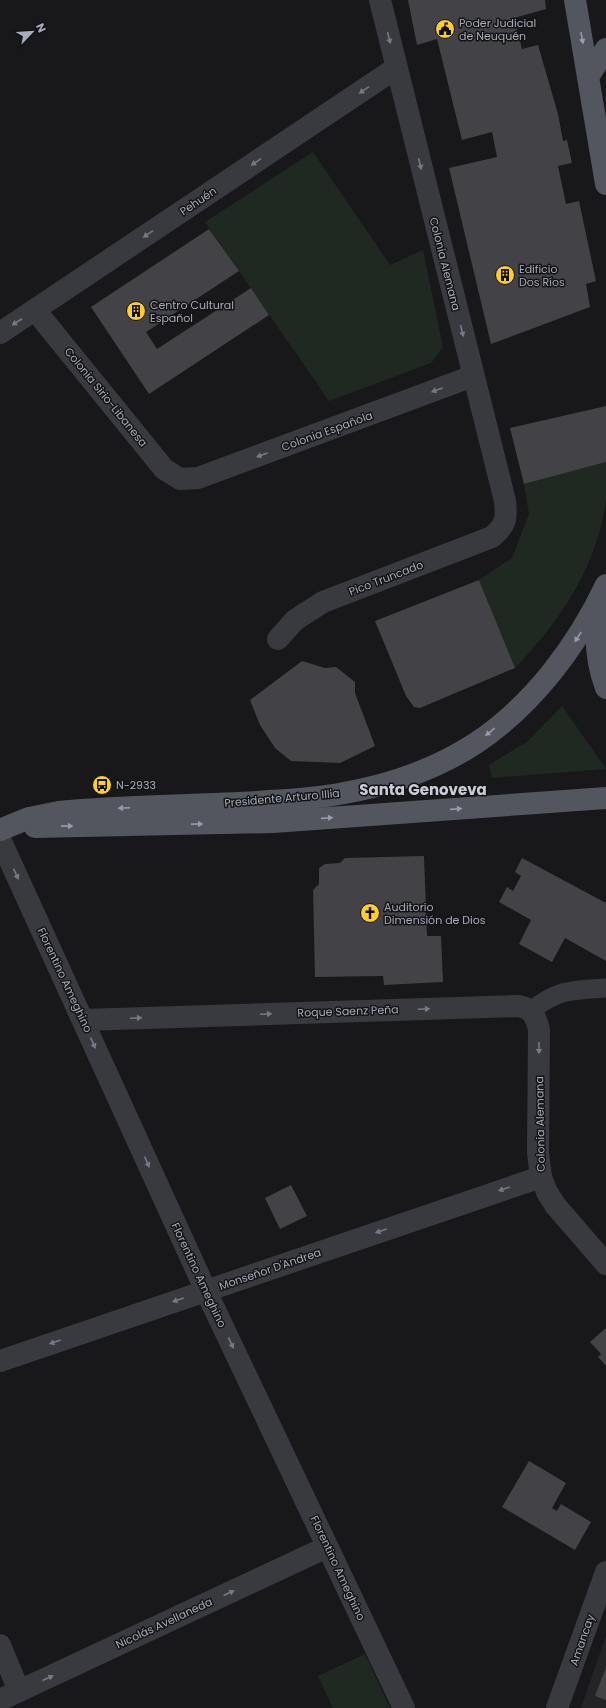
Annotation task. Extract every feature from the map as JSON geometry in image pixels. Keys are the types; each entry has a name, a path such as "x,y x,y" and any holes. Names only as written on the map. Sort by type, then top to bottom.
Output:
{"main road":[{"path":"575,0 606,184"},
{"path":"588,77 606,49"},
{"path":"605,588 597,621 596,644 599,666 606,688"},
{"name":"Presidente Arturo Illia","path":"0,830 29,818 59,812 267,801 339,794 368,788 422,771 476,743 520,706 553,671 572,646 605,588"},
{"name":"Presidente Arturo Illia","path":"0,830 35,827 273,822 606,798"}],"street":[{"name":"Colonia Alemana","path":"380,0 505,501 506,515 502,528"},
{"name":"Pehuén","path":"0,333 396,68"},
{"name":"Colonia Sirio-Libanesa","path":"35,310 164,469 180,479"},
{"name":"Colonia Española","path":"180,479 198,478 473,376"},
{"name":"Pico Truncado","path":"278,639 295,620 323,602 481,542 492,537 502,528"},
{"name":"Florentino Ameghino","path":"0,839 206,1291 404,1708"},
{"path":"531,1011 544,1000 558,993 574,990 606,988"},
{"name":"Roque Saenz Peña","path":"83,1020 515,1006 526,1008 531,1011"},
{"name":"Colonia Alemana","path":"531,1011 535,1016 538,1030 538,1153 541,1177 555,1205 606,1264"},
{"name":"Monseñor D'Andrea","path":"0,1361 541,1177"},
{"name":"Nicolás Avellaneda","path":"9,1696 328,1546"},
{"name":"Amancay","path":"557,1708 606,1572"},
{"path":"0,1645 9,1696"}],"shaded area":[{"path":"313,152 390,265 423,250 443,347 431,363 329,401 205,222"},
{"path":"606,462 606,499 602,523 595,547 586,569 561,612 532,650 515,668 479,580 512,558 529,514 524,484"},
{"path":"562,706 606,769 492,778 489,765 528,741"},
{"path":"606,1636 606,1708 581,1708 586,1693"},
{"path":"365,1654 390,1708 333,1708 318,1676"}],"building":[{"path":"408,0 545,0 546,9 514,18 522,49 538,45 558,114 563,141 567,140 572,163 558,166 566,204 579,201 596,281 586,284 590,307 491,344 449,168 497,157 492,132 462,140 437,39 417,45"},
{"name":"Centro Cultural Español","path":"209,229 239,271 146,332 157,349 251,288 269,315 149,394 91,307"},
{"path":"606,406 606,462 524,484 510,428"},
{"path":"479,580 515,668 420,708 414,707 406,696 375,621"},
{"path":"302,661 325,668 336,667 355,682 355,693 375,746 340,763 291,761 275,748 260,725 250,700"},
{"name":"Auditorio Dimensión de Dios","path":"424,856 427,936 441,936 443,982 384,985 383,976 315,977 313,890 319,884 319,868 325,864 340,863 345,858"},
{"path":"522,858 606,903 606,961 565,938 552,962 519,944 531,920 499,902 507,887 513,891 521,876 515,872"},
{"path":"291,1185 307,1216 280,1229 265,1198"},
{"path":"606,1328 606,1366 598,1357 601,1354 590,1342"},
{"path":"529,1461 566,1483 552,1508 557,1511 561,1504 591,1522 575,1550 502,1507"},
{"path":"606,1667 606,1700 595,1696"}],"place":[{"name":"Poder Judicial de Neuquén","path":"445,29"},
{"name":"Edificio Dos Ríos","path":"505,275"},
{"name":"Centro Cultural Español","path":"136,311"},
{"name":"N-2933","path":"102,785"},
{"name":"Auditorio Dimensión de Dios","path":"370,913"}],"district":[{"name":"Santa Genoveva","path":"423,790"}]}
